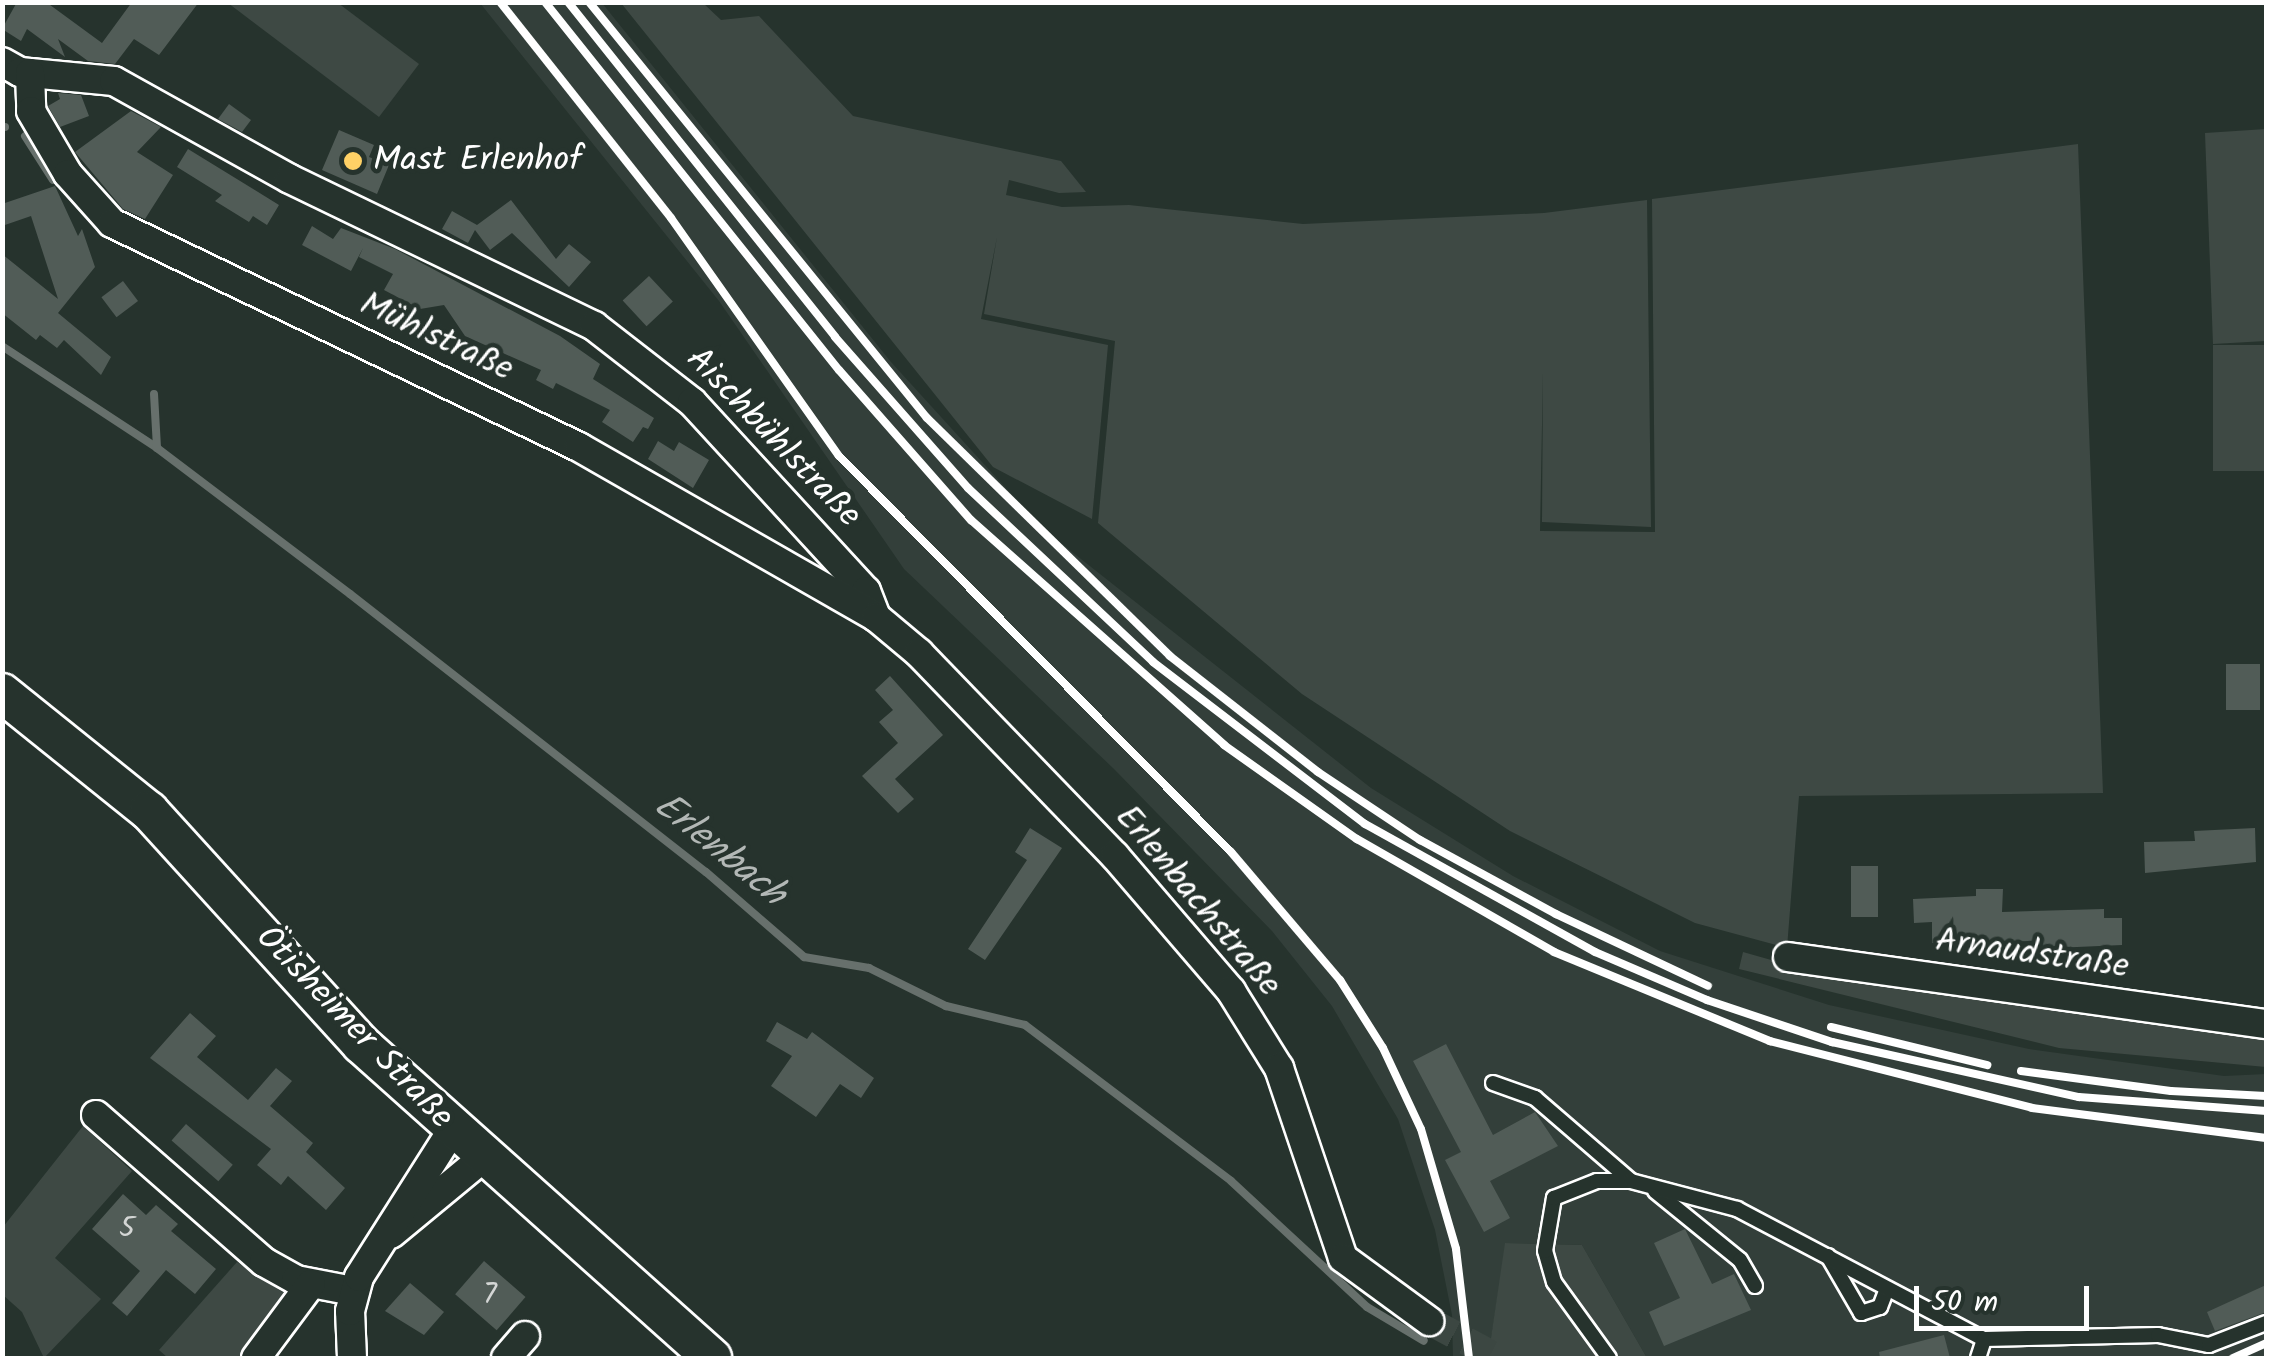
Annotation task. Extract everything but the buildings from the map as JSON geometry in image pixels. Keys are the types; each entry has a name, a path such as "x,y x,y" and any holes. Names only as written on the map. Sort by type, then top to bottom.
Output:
{"main road":[{"name":"Ötisheimer Straße","path":"2,693 149,811 360,1044 712,1358"}],"street":[{"name":"Aischbühlstraße","path":"2,62 30,74 114,81 290,179 594,326 692,402 866,591 876,616"},
{"name":"Mühlstraße","path":"30,74 31,111 68,174 112,223 579,447 876,616"},
{"name":"Erlenbachstraße","path":"876,616 1114,856 1231,991 1279,1068 1344,1258 1428,1321"},
{"name":"Arnaudstraße","path":"1788,957 2266,1024"},
{"path":"96,1114 264,1262 311,1284 353,1291"},
{"path":"352,1358 353,1291 390,1235 415,1183 453,1129"},
{"path":"390,1235 484,1157"},
{"path":"256,1358 311,1284"},
{"path":"506,1358 525,1336"}],"lane":[{"path":"1492,1082 1535,1098 1631,1181 1736,1209 1984,1339 2158,1335 2209,1345 2266,1323"},
{"path":"1609,1358 1554,1282 1546,1223 1554,1198 1576,1187 1631,1181"},
{"path":"1650,1188 1740,1260 1756,1286"},
{"path":"1828,1255 1861,1313 1880,1307 1887,1290"},
{"path":"1978,1358 1984,1339"}],"shaded area":[{"path":"228,3 338,3 419,64 379,117"},
{"path":"480,3 602,3 891,362 1043,529 1371,788 1513,876 1660,951 1829,1005 2029,1049 2224,1076 2266,1074 2266,1358 1647,1358 1582,1245 1506,1243 1488,1358 1453,1358 1452,1315 1435,1230 1398,1119 1332,1006 1272,931 1114,769 904,569 719,301"},
{"path":"621,3 703,3 721,20 759,16 853,116 1061,161 1086,192 1059,193 1009,180 1006,195 1062,207 1129,205 1303,224 1544,213 1647,200 1651,527 1542,522 1543,372 1540,531 1655,532 1652,199 2078,144 2103,793 1799,796 1787,948 1695,923 1510,831 1302,694 1098,523 1115,341 984,314 997,237 981,319 1108,345 1092,519 993,467"},
{"path":"2266,129 2266,341 2213,344 2205,133"},
{"path":"2213,345 2266,345 2266,471 2213,471"},
{"path":"1743,952 1789,965 2266,1035 2266,1067 2059,1048 1739,969"},
{"path":"83,1126 132,1171 55,1258 101,1299 44,1358 22,1312 3,1295 3,1227"},
{"path":"1505,1243 1582,1245 1647,1358 1488,1358"},
{"path":"237,1262 290,1297 241,1358 168,1358 159,1350"}],"waterway":[{"path":"25,136 53,180"},
{"name":"Erlenbach","path":"2,346 157,448 350,594 706,872 804,957 869,968 946,1006 1025,1025 1231,1181 1367,1307 1424,1341"},
{"path":"154,394 157,448"}],"tunnel":[{"path":"1429,1321 1498,1358"}],"railway":[{"path":"500,2 671,218 839,456 1231,852 1340,980 1383,1048 1421,1129 1456,1249 1469,1358"},
{"path":"545,2 839,370 971,520 1224,745 1357,839 1554,952 1770,1041 2032,1108 2266,1138"},
{"path":"568,2 835,337 968,488 1153,662 1365,824 1595,952 1707,1000 1832,1042 2079,1097 2266,1111"},
{"path":"589,2 927,418 1170,656 1318,772 1420,840 1556,914 1708,986"},
{"path":"1831,1027 1987,1065"},
{"path":"2021,1071 2171,1091 2266,1096"},
{"path":"2233,1358 2266,1343"}],"place":[{"name":"Mast Erlenhof","path":"353,161"}]}
